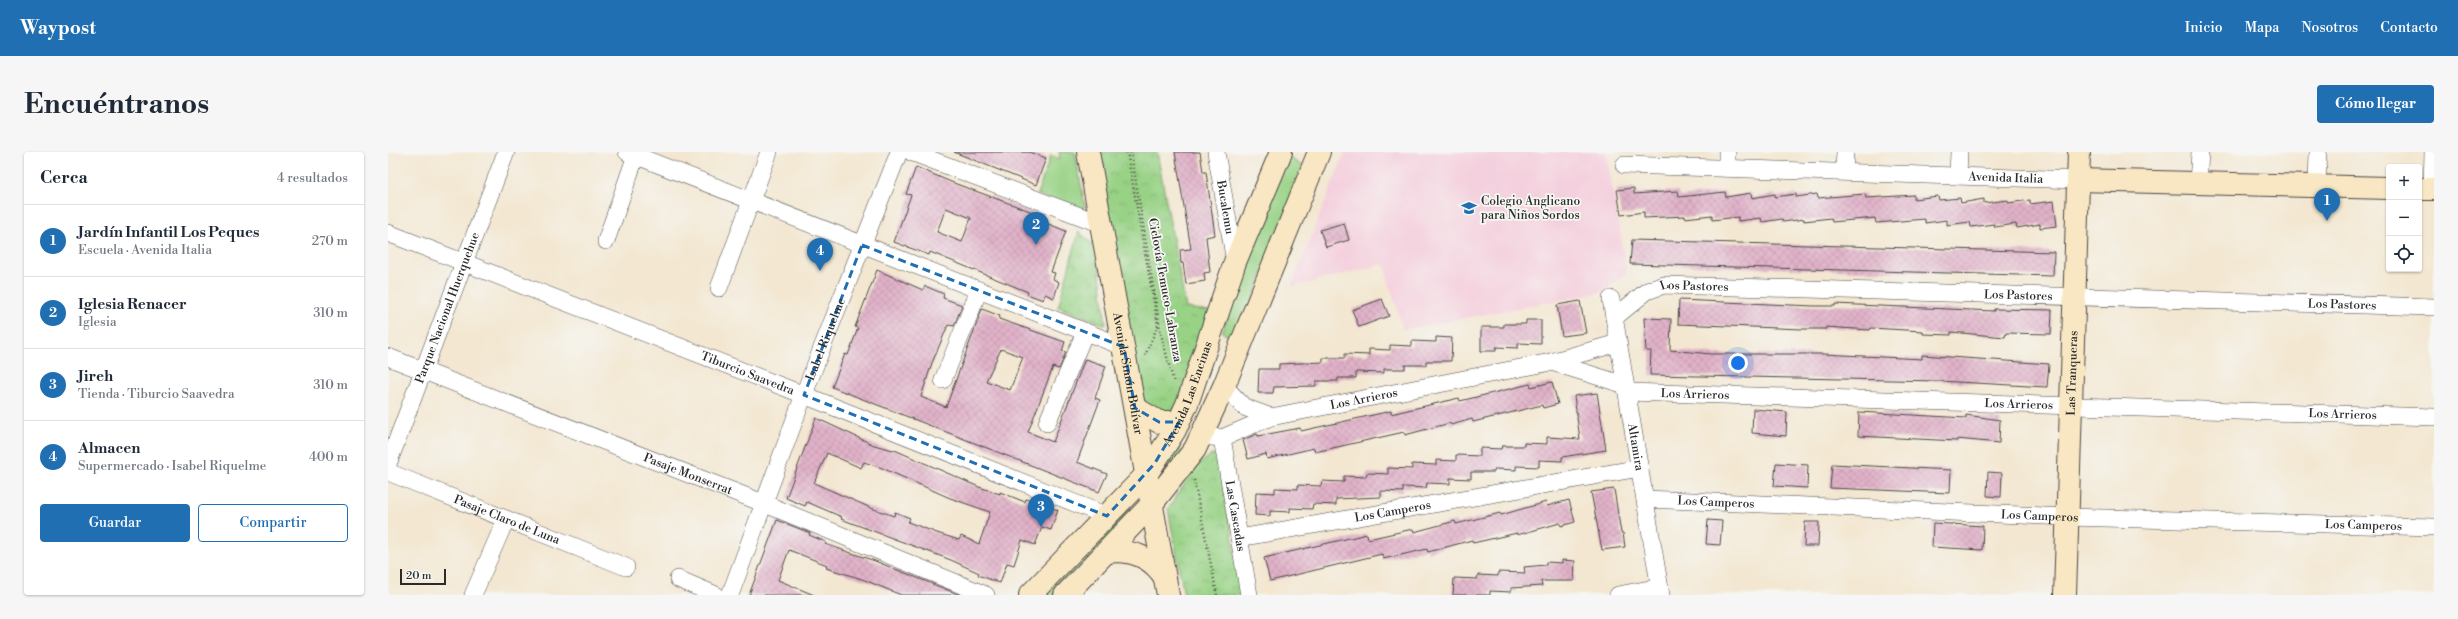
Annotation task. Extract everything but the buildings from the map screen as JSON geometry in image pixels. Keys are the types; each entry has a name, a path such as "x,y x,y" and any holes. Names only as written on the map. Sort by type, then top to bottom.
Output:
{"street":[{"name":"Parque Nacional Huerquehue","path":"388,464 506,152"},
{"path":"719,288 769,152"},
{"name":"Isabel Riquelme","path":"730,595 804,395 899,152"},
{"path":"911,152 1101,224"},
{"name":"Avenida Simón Bolívar","path":"1088,152 1167,587"},
{"name":"Bucalemu","path":"1216,152 1235,262"},
{"name":"Avenida Las Encinas","path":"1030,595 1146,475 1181,418 1235,262 1281,152"},
{"path":"1844,171 1845,152"},
{"path":"1958,176 1959,152"},
{"name":"Las Tranqueras","path":"2065,595 2079,152"},
{"path":"2198,183 2200,152"},
{"path":"2317,187 2318,152"},
{"path":"2428,189 2432,152"},
{"path":"1065,595 1151,505 1189,457 1212,437 1224,386 1316,153"},
{"path":"606,241 632,154 1124,347"},
{"name":"Avenida Italia","path":"1624,165 1727,160 1844,171 1958,176 2386,188"},
{"name":"Tiburcio Saavedra","path":"388,234 804,395 1106,516"},
{"name":"Los Pastores","path":"1614,318 1647,291 1664,285 2434,307"},
{"path":"943,380 979,290"},
{"name":"Altamira","path":"1611,299 1660,591"},
{"path":"1047,423 1085,332"},
{"name":"Los Arrieros","path":"1212,437 1271,417 1551,362 1618,343"},
{"name":"Pasaje Monserrat","path":"388,357 763,503 986,595"},
{"name":"Los Arrieros","path":"1551,362 1626,388 2071,406 2434,417"},
{"path":"1224,386 1244,407 1271,417"},
{"path":"1135,408 1159,422 1181,418"},
{"name":"Las Cascadas","path":"1212,437 1239,538 1249,595"},
{"name":"Los Camperos","path":"1239,538 1640,468"},
{"name":"Pasaje Claro de Luna","path":"388,472 626,567"},
{"name":"Los Camperos","path":"1645,499 2068,517 2434,527"},
{"path":"473,595 506,519"},
{"path":"1107,552 1123,551 1143,557 1158,569 1167,587"},
{"path":"678,579 716,595"},
{"path":"1618,595 1660,591"}],"path":[{"path":"1127,152 1158,325 1143,362"},
{"name":"Ciclovía Temuco-Labranza","path":"1131,152 1161,334 1181,418"},
{"path":"1189,457 1217,595"}],"highlighted area":[{"path":"862,245 1124,347 1135,408 1159,422 1179,422 1155,463 1107,516 804,395"}],"shaded area":[{"name":"Colegio Anglicano para Niños Sordos","path":"1345,152 1606,152 1627,273 1602,292 1403,330 1384,264 1291,287"}],"green space":[{"path":"1059,152 1075,152 1085,206 1081,212 1037,194 1051,155 1060,159"},
{"path":"1095,152 1157,152 1186,308 1210,311 1178,405 1170,415 1144,408"},
{"path":"1288,157 1306,168 1235,342 1222,332"},
{"path":"1079,231 1097,249 1106,325 1058,307"},
{"path":"1180,442 1181,455 1158,485 1156,476"},
{"path":"1211,455 1218,455 1243,595 1184,595 1168,509 1196,466"},
{"path":"1129,507 1131,515 1056,595 1044,595"}],"place":[{"name":"Colegio Anglicano para Niños Sordos","path":"1469,208"},
{"name":"Jardín Infantil Los Peques","path":"2327,221"},
{"name":"Iglesia Renacer","path":"1036,245"},
{"name":"Almacen","path":"820,271"},
{"name":"Jireh","path":"1041,527"}]}
